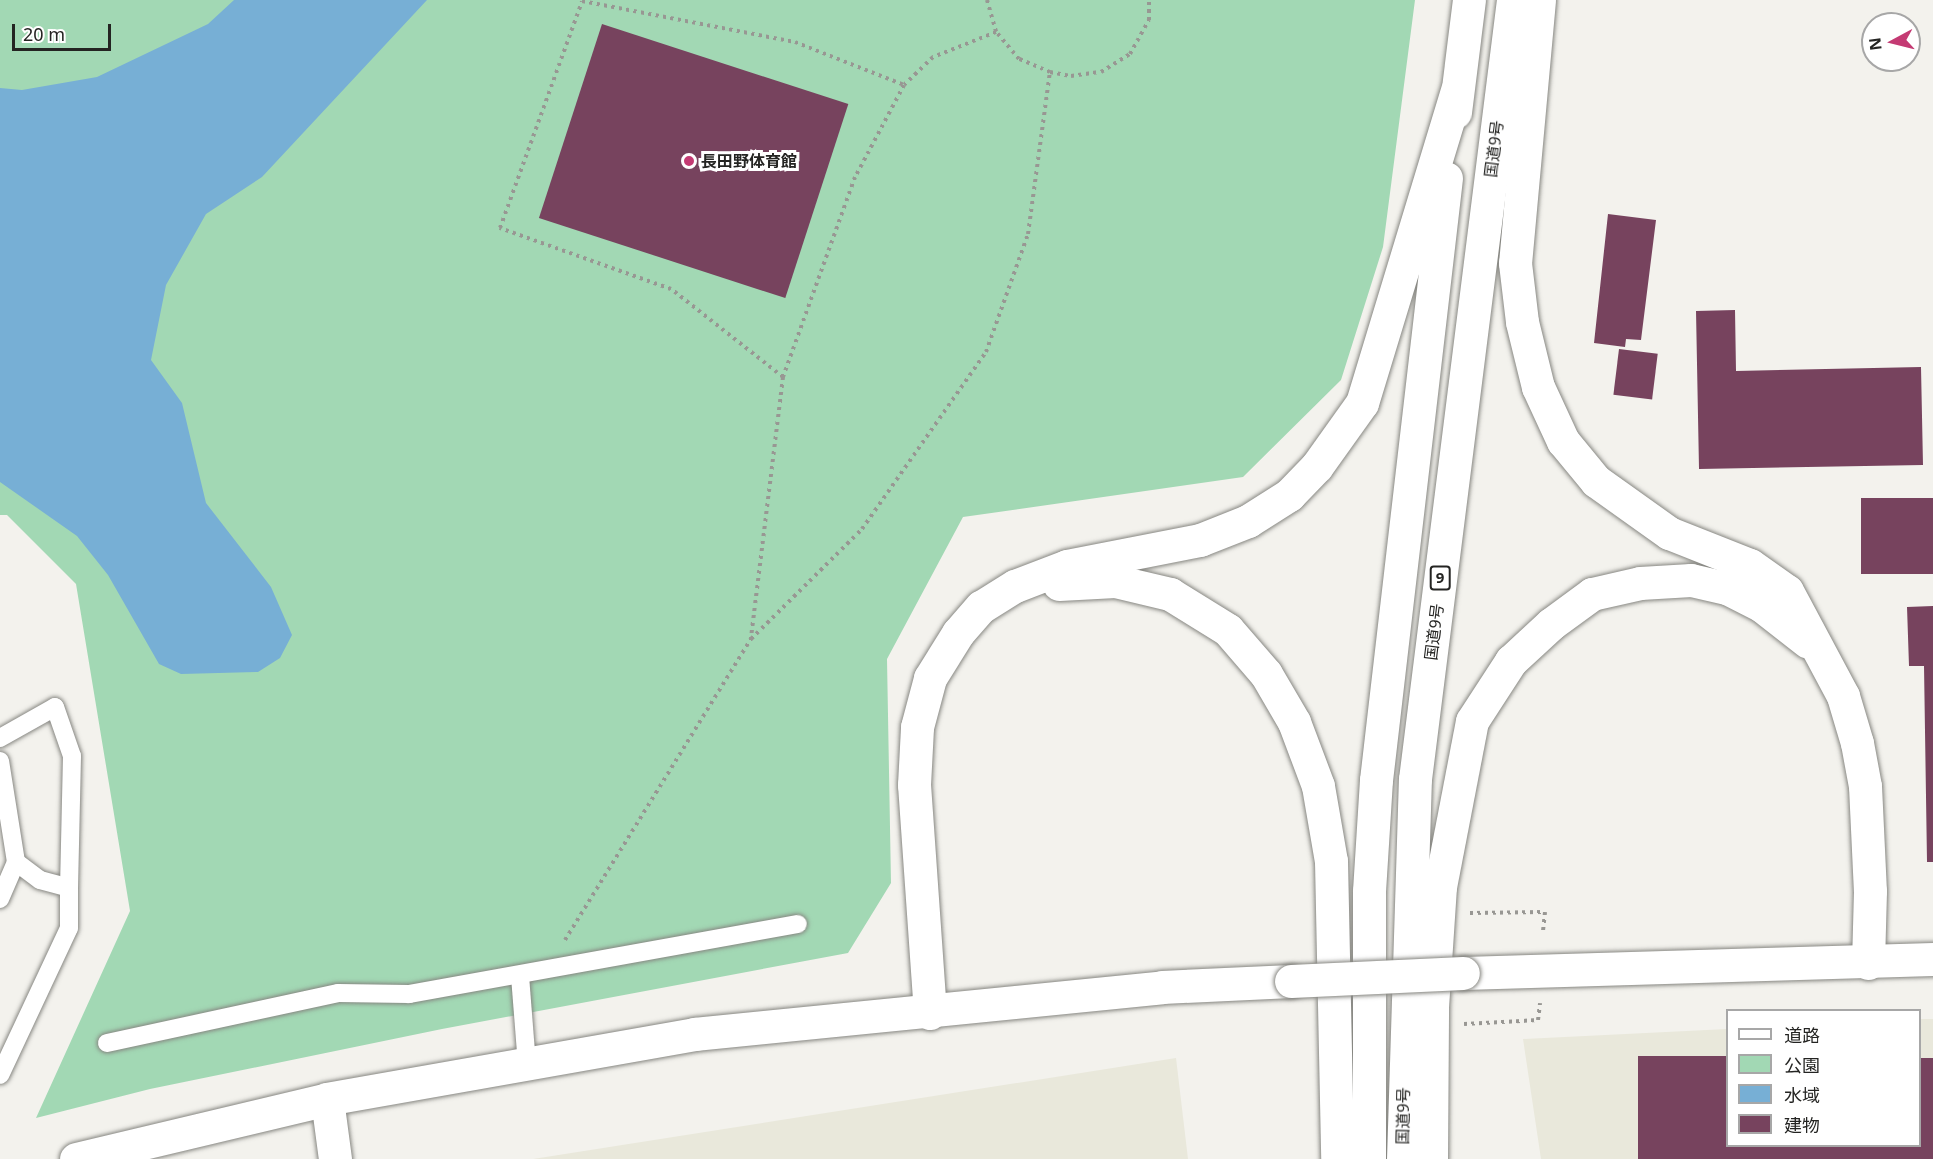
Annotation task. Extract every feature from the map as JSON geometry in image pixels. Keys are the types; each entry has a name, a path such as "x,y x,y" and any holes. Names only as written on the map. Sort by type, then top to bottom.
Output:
{"main road":[{"name":"国道9号","path":"1369,1159 1369,891 1376,780 1469,0"},
{"name":"国道9号","path":"1403,1159 1415,779 1513,0"},
{"path":"1539,0 1515,262 1522,322 1538,387 1563,441 1596,481 1669,533 1750,564 1787,591 1822,652 1843,696 1865,786 1870,891 1868,963"},
{"path":"930,1013 914,785 916,727 930,678 958,633 981,607 1015,586 1067,566 1200,540 1248,521 1289,495 1317,466 1362,403 1457,90"},
{"path":"1431,1159 1432,1007 1440,887 1472,722 1511,661 1551,624 1592,594 1640,584 1691,580 1729,589 1762,606 1822,652"},
{"path":"1015,586 1115,581 1170,594 1228,630 1266,674 1294,722 1318,786 1331,861 1337,1159"},
{"path":"76,1159 327,1099 694,1034 930,1013 1162,987 1463,973 1868,963 1933,959"},
{"path":"327,1099 334,1159"}],"lane":[{"path":"0,738 55,707 72,756 69,928 0,1075"},
{"path":"0,761 16,862 0,899"},
{"path":"0,845 16,862 39,880 69,888"},
{"path":"107,1043 338,993 409,994 520,976 798,924"},
{"path":"520,976 527,1064"}],"path":[{"path":"987,0 996,32 1019,58 1050,72 1071,76 1101,72 1130,54 1149,20 1149,0"},
{"path":"783,377 671,289 500,228 582,1 795,42 904,85"},
{"path":"751,639 783,377 855,177 904,85 933,57 996,32"},
{"path":"546,971 751,639 862,529 986,352 1028,234 1050,72"},
{"path":"1460,914 1545,912 1543,932"},
{"path":"1451,1024 1538,1020 1541,1000"}],"shaded area":[{"path":"1921,1019 1933,1019 1933,1159 1541,1159 1523,1039 1726,1029 1726,1147 1921,1147"},
{"path":"1176,1058 1188,1159 533,1159"}],"green space":[{"path":"0,0 1415,0 1383,247 1341,380 1243,477 963,517 887,659 891,883 848,953 442,1029 150,1089 36,1118 130,911 76,584 7,515 0,515"}],"water":[{"path":"234,0 427,0 262,177 206,214 166,285 151,360 182,403 206,503 271,587 292,635 280,658 258,672 181,674 159,664 108,575 77,536 0,482 0,88 22,90 97,77 208,24"}],"building":[{"name":"長田野体育館","path":"602,24 848,104 785,298 539,218"},
{"path":"1608,214 1656,220 1641,340 1626,339 1625,347 1594,343"},
{"path":"1735,310 1736,371 1921,367 1923,465 1699,469 1696,311"},
{"path":"1619,349 1658,354 1652,399 1613,395"},
{"path":"1861,498 1933,498 1933,574 1861,574"},
{"path":"1933,606 1933,862 1927,862 1924,666 1909,666 1907,607"},
{"path":"1638,1056 1726,1056 1726,1147 1921,1147 1921,1058 1933,1058 1933,1159 1638,1159"}],"place":[{"name":"長田野体育館","path":"689,161"}]}
